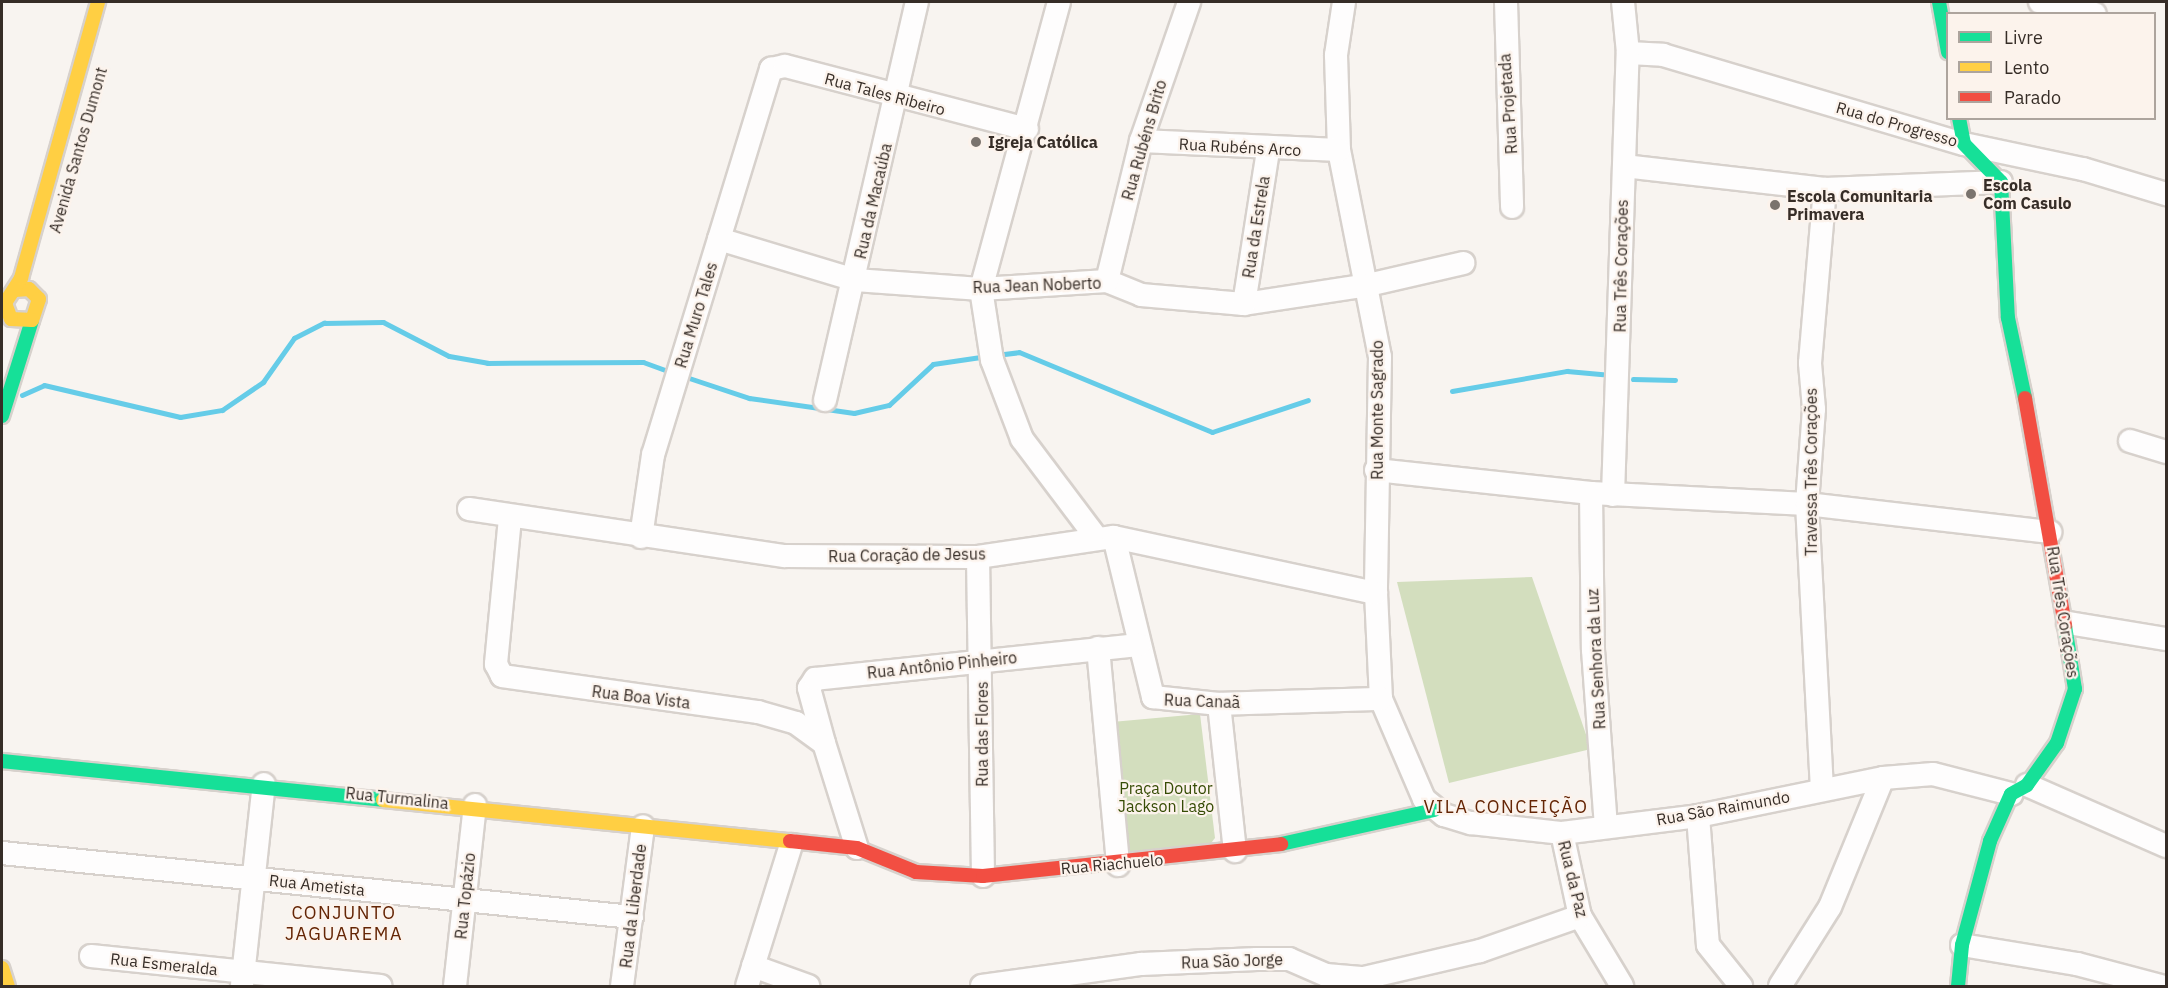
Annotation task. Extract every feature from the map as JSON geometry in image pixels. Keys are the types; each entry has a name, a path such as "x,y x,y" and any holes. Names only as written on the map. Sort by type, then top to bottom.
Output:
{"street":[{"name":"Avenida Santos Dumont","path":"5,335 5,310 9,293 98,2"},
{"name":"Rua da Macaúba","path":"825,400 897,99 917,2"},
{"path":"1059,2 1027,129 981,289 991,351 1022,439 1105,537"},
{"name":"Rua Rubéns Brito","path":"1107,281 1141,141 1190,2"},
{"name":"Rua Monte Sagrado","path":"1344,2 1336,55 1339,150 1368,285 1380,357 1376,470 1376,593 1381,699 1416,786 1434,810"},
{"name":"Rua Projetada","path":"1506,2 1512,207"},
{"name":"Rua Três Corações","path":"1602,494 1624,166 1628,53 1623,2"},
{"path":"1939,2 1946,46"},
{"path":"2040,2 2086,12"},
{"name":"Rua do Progresso","path":"1628,53 1663,55 1964,144 2083,169 2166,194"},
{"name":"Rua Tales Ribeiro","path":"760,94 771,69 785,66 897,99 1027,129"},
{"name":"Rua Muro Tales","path":"641,537 653,455 719,239 760,94"},
{"path":"1959,120 1964,144 2001,182"},
{"name":"Rua Rubéns Arco","path":"1141,141 1268,150 1339,150"},
{"name":"Rua da Estrela","path":"1244,304 1268,150"},
{"path":"1624,166 1826,189 2001,182"},
{"name":"Rua Três Corações","path":"1958,987 1962,945 1990,841 2019,789 2068,718 2075,690 2068,623 2008,318 2001,182"},
{"name":"Travessa Três Corações","path":"1822,790 1807,504 1814,409 1810,363 1826,189"},
{"name":"Rua Jean Noberto","path":"719,239 855,280 981,289 1107,281 1141,295 1244,304 1368,285 1463,263"},
{"path":"2,416 39,299 42,276"},
{"path":"9,293 28,289 39,299"},
{"path":"5,310 21,323 32,320"},
{"path":"2130,441 2166,452"},
{"name":"Rua Três Corações","path":"1376,470 1602,494 1807,504 2050,532"},
{"name":"Rua Senhora da Luz","path":"1602,494 1593,650 1605,825"},
{"name":"Rua Coração de Jesus","path":"470,509 510,518 785,556 978,556 1105,537 1376,593"},
{"name":"Rua Boa Vista","path":"510,518 496,664 502,676 777,715 810,730 824,743"},
{"name":"Rua Canaã","path":"1105,537 1153,697 1170,703 1219,704 1381,699"},
{"name":"Rua das Flores","path":"978,556 982,660 983,876"},
{"path":"2068,623 2166,639"},
{"name":"Rua Antônio Pinheiro","path":"824,743 809,688 815,679 1139,645"},
{"path":"1098,648 1118,865"},
{"path":"1219,704 1235,851"},
{"path":"824,743 857,848"},
{"name":"Rua Turmalina","path":"2,761 475,805 791,845"},
{"name":"Rua São Raimundo","path":"1434,810 1471,823 1562,833 1605,825 1698,816 1883,778 1933,774 2019,789 2166,846"},
{"path":"1780,987 1830,907 1883,778"},
{"path":"243,979 264,784"},
{"name":"Rua Topázio","path":"455,987 475,805"},
{"name":"Rua Riachuelo","path":"791,845 857,848 916,872 983,876 1118,865 1235,851 1434,810"},
{"path":"1698,816 1708,945 1741,987"},
{"name":"Rua da Liberdade","path":"622,987 643,826"},
{"name":"Rua da Paz","path":"1562,833 1580,916 1622,987"},
{"path":"791,845 750,976 808,987"},
{"name":"Rua Ametista","path":"2,853 632,917"},
{"name":"Rua São Jorge","path":"982,987 1021,984 1141,963 1289,958 1326,975 1364,978 1480,951 1580,916"},
{"path":"1962,945 2077,964 2160,986"},
{"name":"Rua Esmeralda","path":"91,956 243,979 380,987"},
{"path":"2,968 8,987"}],"green space":[{"path":"1532,577 1591,749 1449,783 1397,582"},
{"name":"Praça Doutor Jackson Lago","path":"1200,714 1215,838 1211,843 1131,852 1122,844 1112,722"}],"waterway":[{"path":"22,395 44,385 180,417 222,410 263,382 294,338 324,323 383,322 449,356 487,363 643,362 671,372"},
{"path":"996,355 1019,352 1212,432 1308,400"},
{"path":"683,376 749,398 854,413 889,405 933,364 987,356"},
{"path":"1452,391 1567,371 1603,374"},
{"path":"1633,379 1675,380"}],"traffic: fast":[{"path":"1939,2 1946,41"},
{"path":"1959,120 1964,144 2001,182 2008,318 2025,398"},
{"path":"2,416 32,320"},
{"path":"1958,986 1962,945 1990,841 2011,794 2027,785 2057,743 2075,689 2065,626"},
{"path":"2,761 383,800"},
{"path":"1281,844 1434,810"}],"traffic: slow":[{"path":"15,290 29,289 39,299 32,320 11,319 5,303 21,278 98,2"},
{"path":"383,800 790,841"},
{"path":"2,968 8,986"}],"traffic: jam":[{"path":"2025,398 2065,626"},
{"path":"790,841 857,848 916,872 983,876 1281,844"}],"place":[{"name":"Igreja Católica","path":"976,142"},
{"name":"Escola Com Casulo","path":"1971,194"},
{"name":"Escola Comunitaria Primavera","path":"1775,205"}],"district":[{"name":"VILA CONCEIÇÃO","path":"1506,807"},
{"name":"CONJUNTO JAGUAREMA","path":"344,924"}]}
